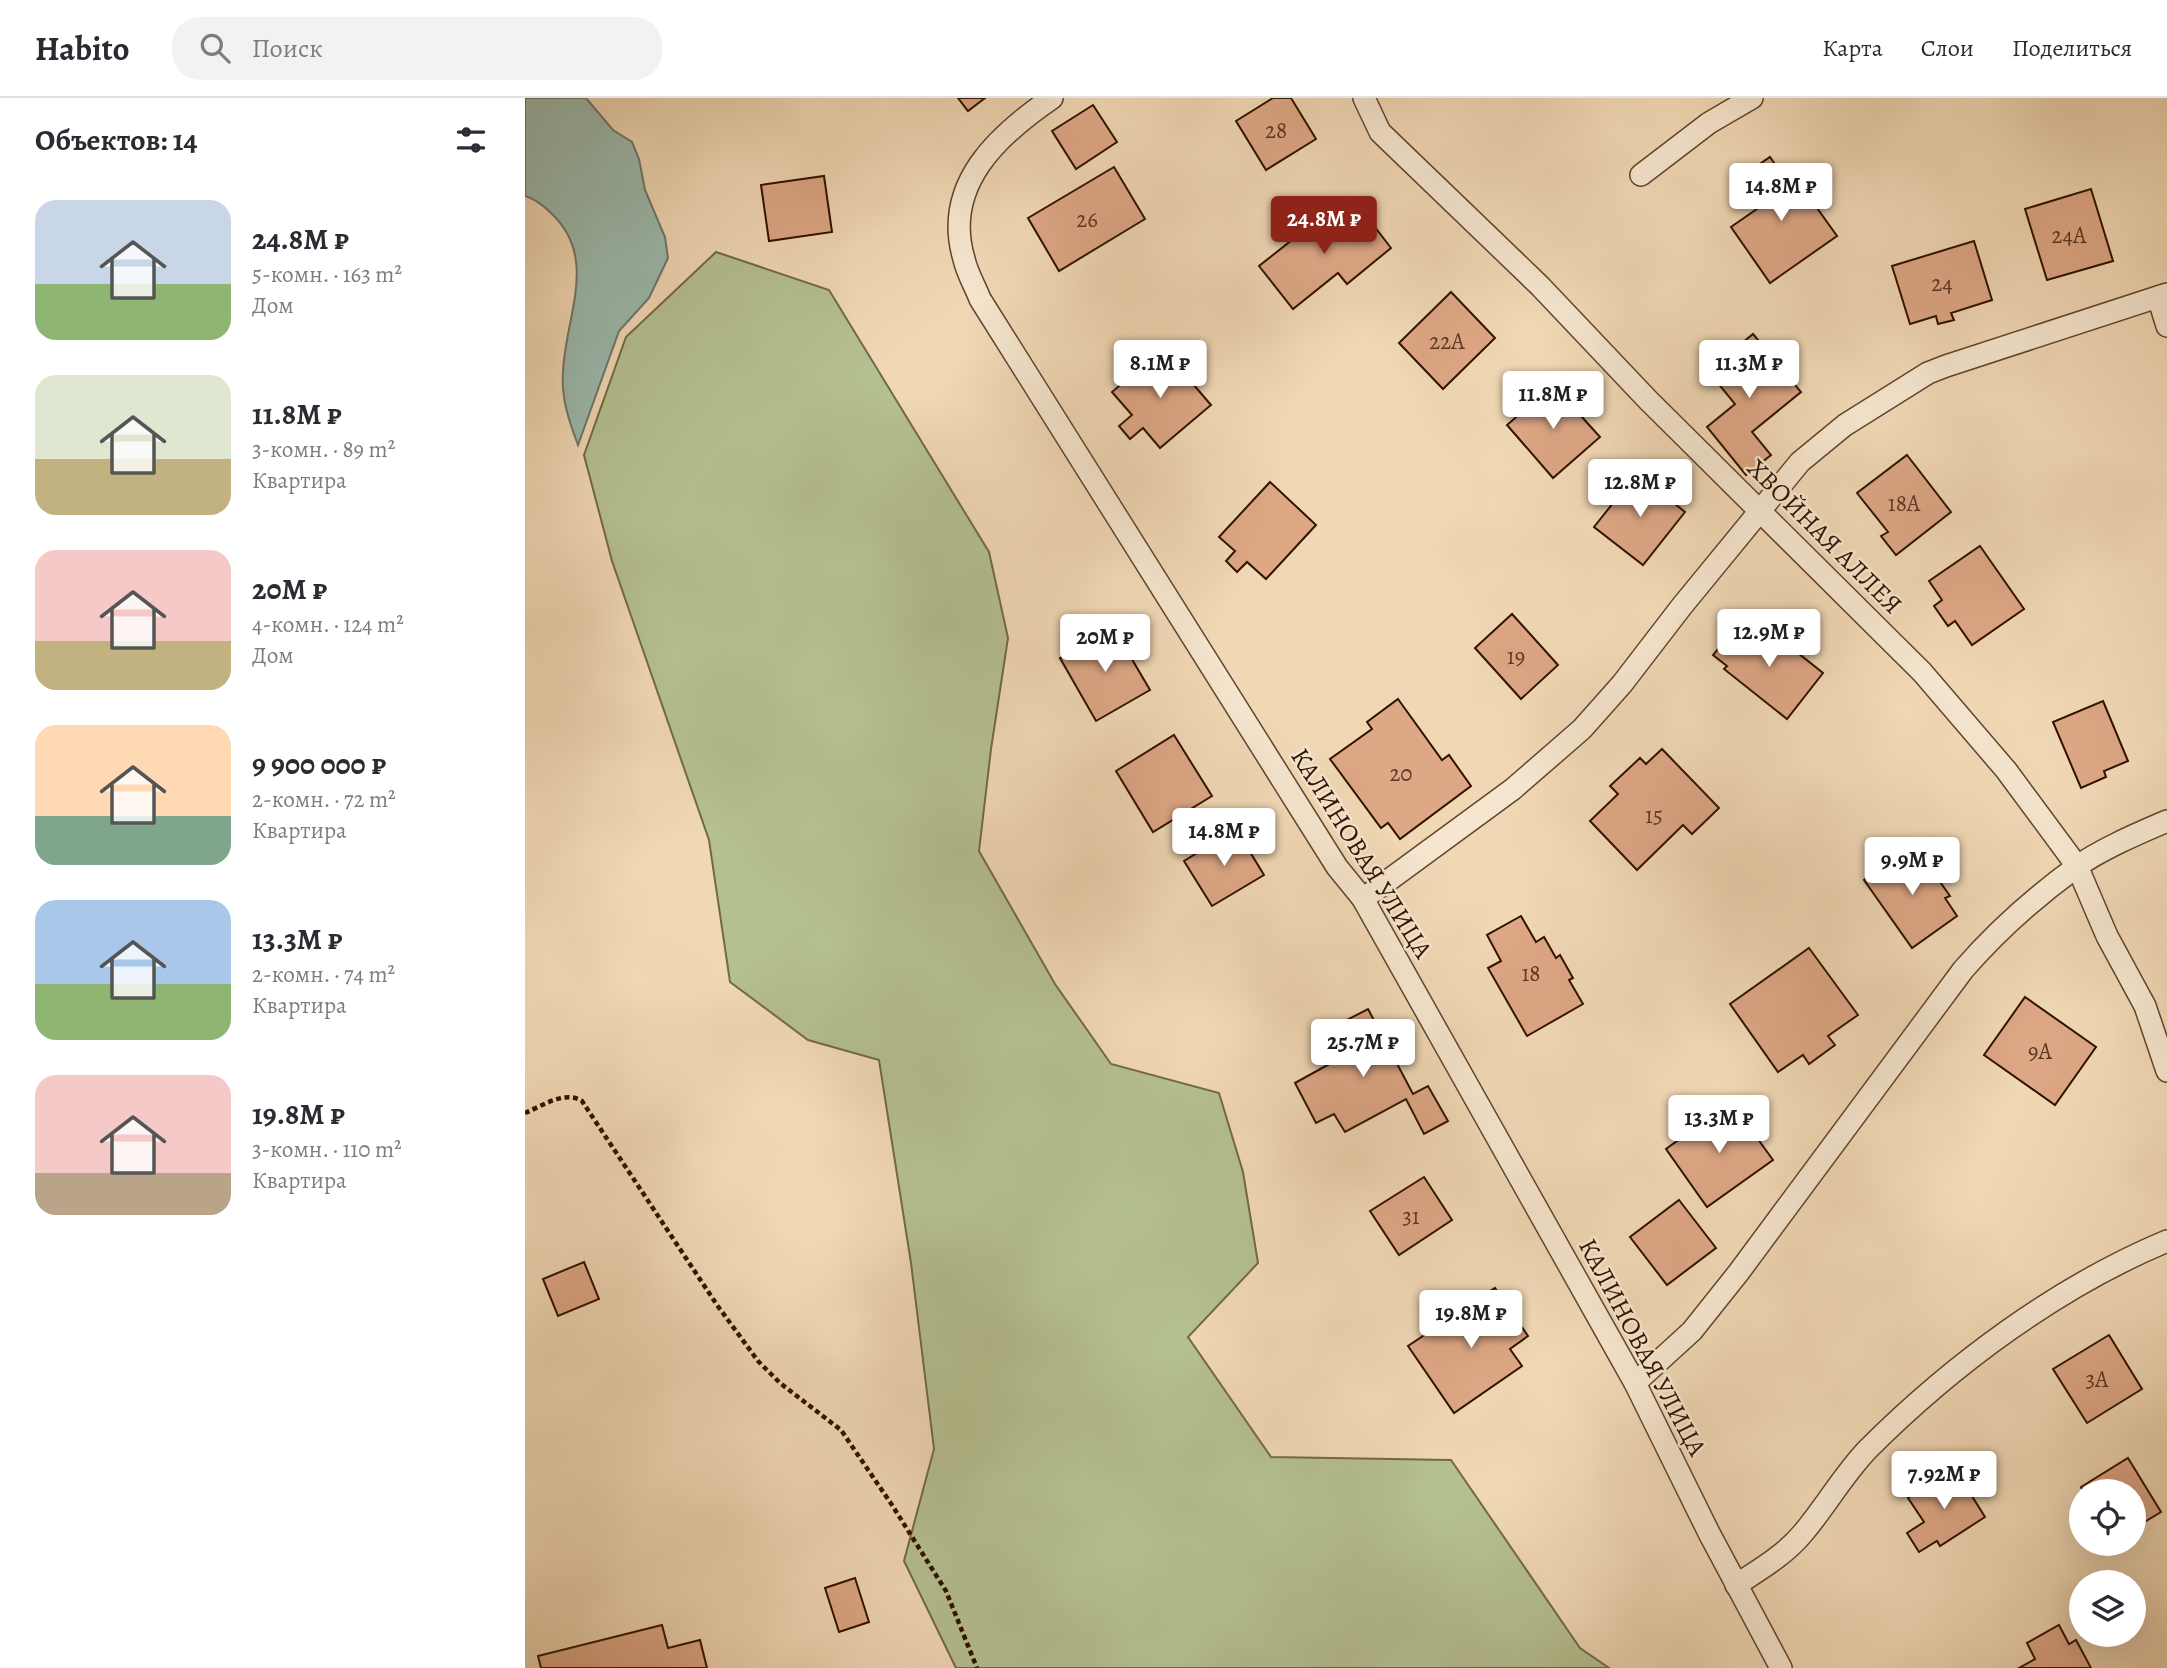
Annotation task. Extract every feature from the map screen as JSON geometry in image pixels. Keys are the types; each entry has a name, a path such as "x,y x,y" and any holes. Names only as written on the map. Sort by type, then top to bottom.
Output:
{"lane":[{"name":"КАЛИНОВАЯ УЛИЦА","path":"1052,98 1019,121 986,154 969,181 962,199 960,239 964,260 980,299 1337,867 1363,899 1635,1383 1736,1585 1781,1668"},
{"name":"ХВОЙНАЯ АЛЛЕЯ","path":"1364,98 1380,132 1539,286 1648,400 1922,672 2006,770 2077,866 2107,936 2145,1006 2167,1071"},
{"path":"1641,175 1709,123 1752,98"},
{"path":"1363,899 1513,789 1582,729 1622,684 1800,462 1845,425 1928,373 2162,295 2167,326"},
{"path":"1635,1383 1692,1331 1739,1272 1963,970 1990,940 2077,866 2167,821"},
{"path":"1736,1585 1773,1561 1796,1541 1865,1452 1916,1403 1947,1378 2007,1332 2056,1300 2126,1259 2167,1241"}],"path":[{"path":"525,1113 561,1098 575,1097 582,1101 717,1305 758,1362 841,1430 946,1591 977,1668"}],"green space":[{"path":"716,252 829,290 989,552 1008,638 979,851 1055,984 1111,1064 1219,1093 1243,1172 1258,1263 1188,1337 1271,1457 1451,1460 1580,1648 1609,1668 956,1668 904,1561 934,1449 911,1263 879,1060 808,1040 730,982 709,840 612,561 584,455 626,337"}],"shaded area":[{"path":"525,98 586,98 613,130 632,142 639,159 645,190 665,237 668,258 649,298 619,331 578,445 563,391 565,351 577,269 574,250 566,231 552,214 525,196"}],"building":[{"path":"958,98 985,98 968,111"},
{"path":"1273,98 1291,98 1316,139 1266,170 1236,121"},
{"path":"1093,105 1117,142 1076,169 1052,131"},
{"path":"1770,157 1790,186 1797,180 1837,236 1770,283 1731,227 1764,204 1744,175"},
{"path":"1114,167 1145,219 1059,271 1028,218"},
{"path":"824,176 832,232 769,241 761,185"},
{"path":"2091,189 2113,261 2047,280 2025,209"},
{"path":"1335,206 1350,224 1364,213 1391,248 1347,284 1338,273 1293,309 1259,266"},
{"path":"1974,241 1992,300 1951,313 1954,320 1938,324 1936,316 1910,324 1892,266"},
{"path":"1451,292 1495,338 1443,389 1399,343"},
{"path":"1753,334 1801,392 1752,432 1771,455 1746,475 1707,427 1735,404 1708,371"},
{"path":"1163,349 1211,405 1160,448 1143,428 1130,439 1119,426 1132,415 1112,392"},
{"path":"1553,385 1600,437 1553,478 1507,425"},
{"path":"1907,455 1951,512 1896,555 1881,536 1888,532 1857,493"},
{"path":"1637,473 1685,512 1643,565 1594,527"},
{"path":"1270,482 1316,525 1266,579 1247,562 1237,572 1226,561 1235,551 1219,537"},
{"path":"1980,546 2024,609 1972,645 1955,621 1948,626 1934,606 1942,600 1929,581"},
{"path":"1512,614 1558,665 1521,699 1475,648"},
{"path":"1759,622 1823,673 1787,719 1724,669 1727,666 1713,655 1732,632 1744,642"},
{"path":"1113,627 1150,690 1096,721 1060,658"},
{"path":"1398,699 1442,760 1449,755 1471,786 1400,839 1388,823 1381,828 1330,759 1372,729 1367,722"},
{"path":"2103,701 2128,761 2104,771 2106,777 2081,788 2053,722"},
{"path":"1174,735 1212,796 1153,832 1116,771"},
{"path":"1662,749 1719,808 1692,834 1683,825 1637,870 1590,821 1618,794 1610,786 1640,758 1646,764"},
{"path":"1236,829 1264,875 1212,906 1184,861"},
{"path":"1908,849 1921,866 1926,862 1950,896 1945,898 1957,916 1912,948 1864,880"},
{"path":"1521,916 1536,942 1544,937 1556,958 1560,955 1573,978 1569,980 1583,1004 1527,1036 1488,968 1501,961 1487,935"},
{"path":"1809,948 1858,1015 1828,1036 1835,1045 1809,1064 1803,1055 1778,1072 1730,1004"},
{"path":"2025,997 2096,1047 2055,1105 1984,1055"},
{"path":"1368,1009 1413,1094 1428,1086 1448,1121 1424,1134 1406,1099 1345,1132 1334,1114 1316,1123 1295,1083 1333,1062 1318,1035"},
{"path":"1731,1102 1773,1160 1707,1207 1666,1149"},
{"path":"1424,1177 1452,1220 1399,1255 1370,1211"},
{"path":"1679,1200 1716,1248 1667,1285 1630,1237"},
{"path":"584,1262 599,1299 558,1316 543,1279"},
{"path":"1495,1288 1528,1336 1510,1349 1522,1366 1454,1413 1408,1346"},
{"path":"2109,1335 2142,1389 2087,1423 2053,1369"},
{"path":"2128,1458 2141,1479 2094,1479"},
{"path":"1955,1469 1985,1517 1940,1546 1937,1541 1919,1552 1907,1533 1924,1522 1908,1498"},
{"path":"2146,1487 2161,1512 2146,1521"},
{"path":"855,1578 869,1622 839,1632 825,1588"},
{"path":"662,1625 668,1648 700,1640 707,1668 541,1668 538,1656"},
{"path":"2059,1625 2069,1647 2080,1647 2091,1668 2019,1668 2035,1659 2027,1643"}]}
